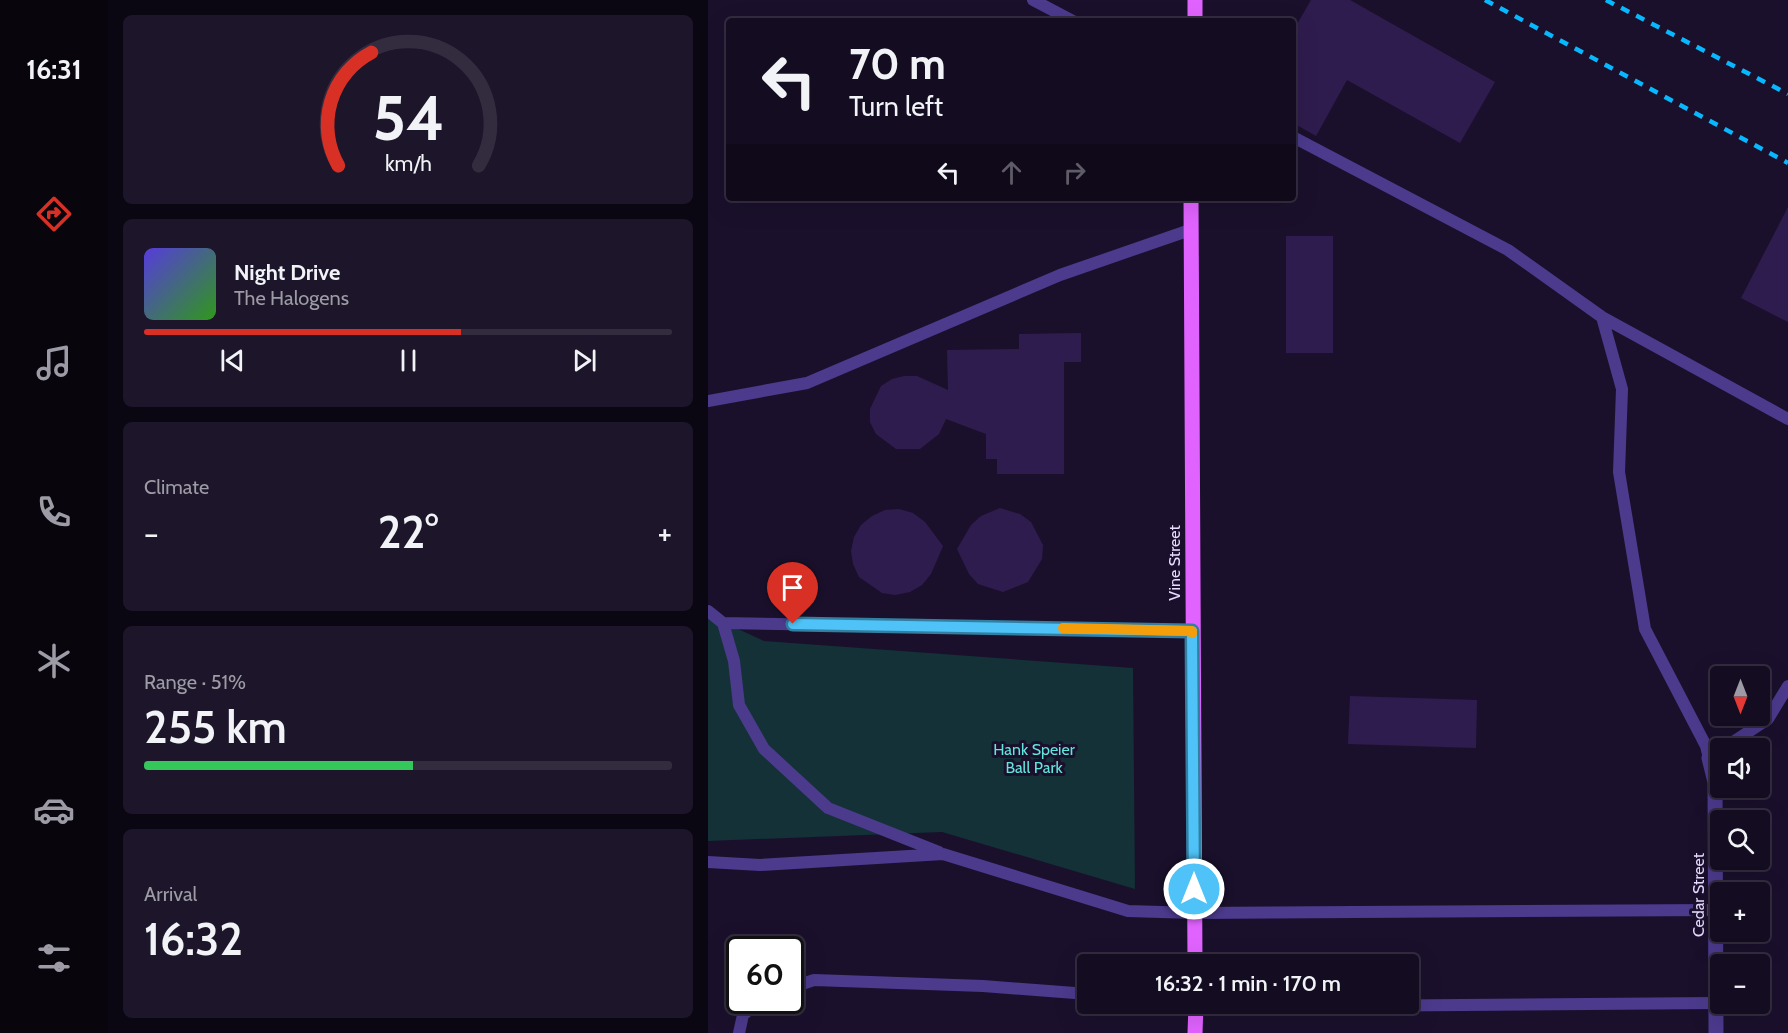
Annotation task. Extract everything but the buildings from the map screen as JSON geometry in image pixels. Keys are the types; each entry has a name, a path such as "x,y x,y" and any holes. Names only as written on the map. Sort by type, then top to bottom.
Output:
{"main road":[{"path":"1195,0 1195,18"},
{"name":"Vine Street","path":"1191,201 1195,954"},
{"path":"1195,1033 1196,1014"}],"street":[{"name":"Cedar Street","path":"1715,798 1716,882"},
{"name":"Cedar Street","path":"1716,1014 1716,1033"}],"lane":[{"path":"1033,0 1067,18"},
{"path":"1296,139 1508,250 1602,317 1788,419"},
{"path":"708,401 807,383 1060,275 1190,230"},
{"path":"1602,317 1622,389 1619,472 1645,629 1706,746 1710,748"},
{"path":"708,611 723,623 734,661 739,705 764,749 828,808 943,854 1128,911 1194,913 1710,910"},
{"path":"723,623 1192,631"},
{"path":"1740,738 1768,719 1788,686"},
{"path":"708,862 760,865 943,854"},
{"path":"804,983 814,980 983,986 1077,993"},
{"path":"1419,1004 1710,1003"},
{"path":"739,1033 744,1014"}],"green space":[{"name":"Hank Speier Ball Park","path":"708,615 764,641 1133,668 1135,889 942,832 708,841"}],"railway":[{"path":"1485,0 1788,163"},
{"path":"1606,0 1788,94"}],"slow traffic":[{"path":"1063,628 1192,631 1192,633"}],"route":[{"path":"793,624 1192,631 1194,889"}]}
